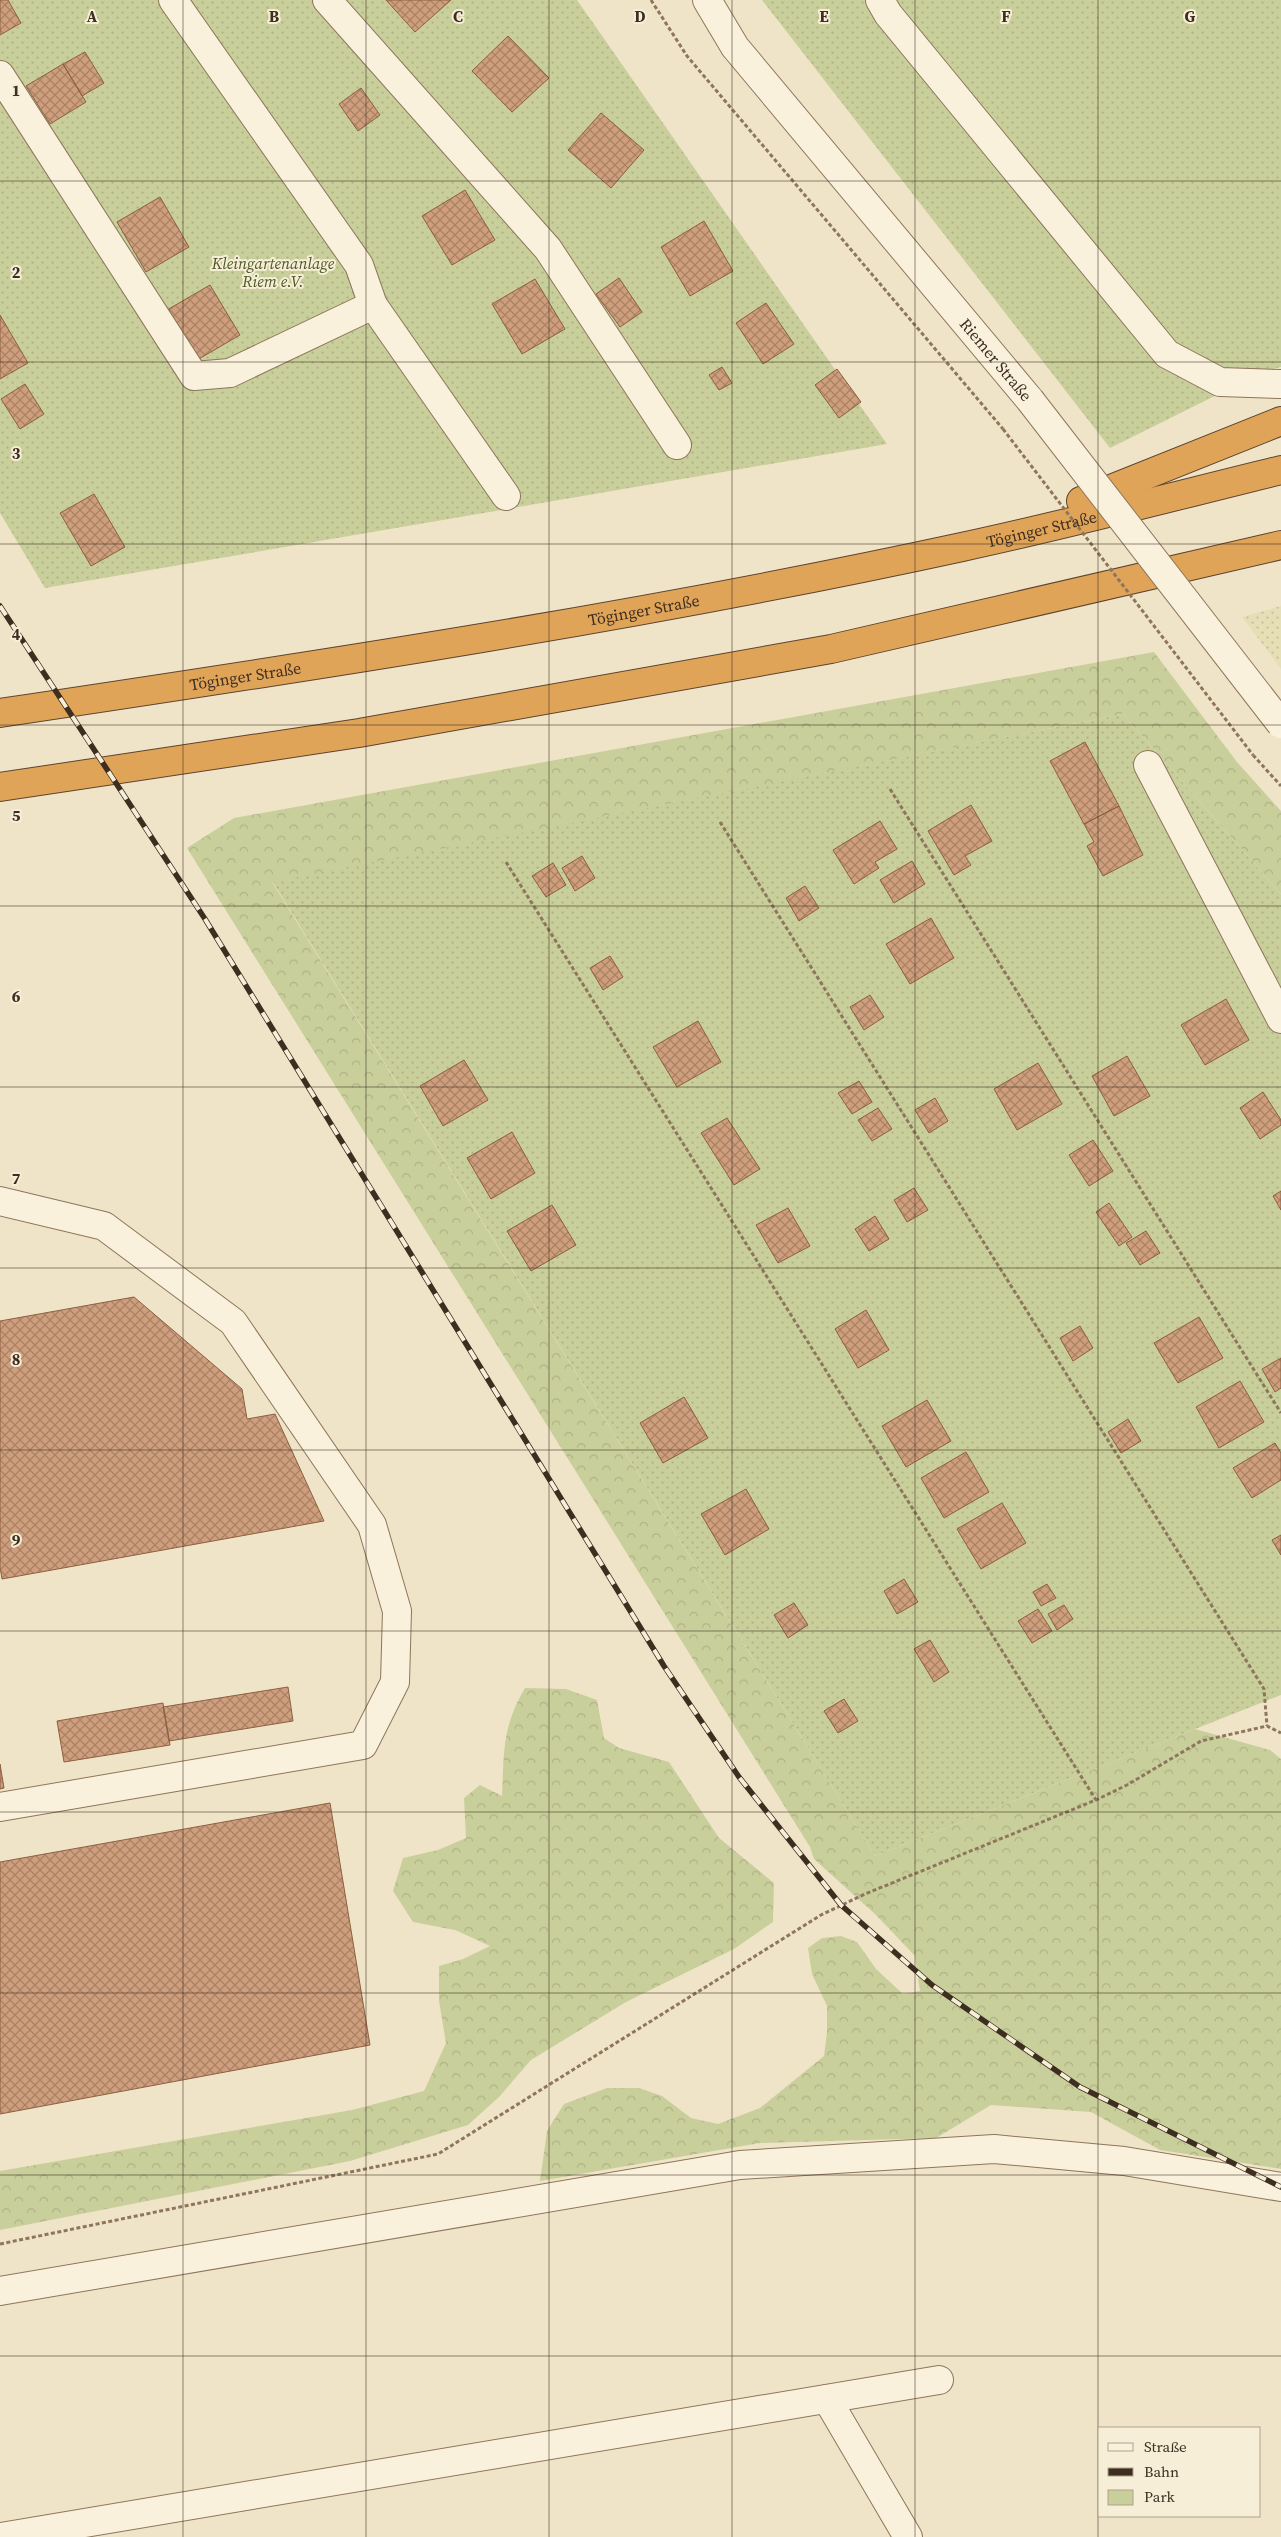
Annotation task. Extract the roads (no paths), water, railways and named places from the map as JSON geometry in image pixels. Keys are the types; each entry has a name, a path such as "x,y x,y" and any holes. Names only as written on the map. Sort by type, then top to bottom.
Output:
{"highway":[{"path":"966,547 1281,421"},
{"name":"Töginger Straße","path":"0,713 410,650 665,606 966,547 1281,470"},
{"path":"0,787 359,733 831,650 1281,545"}],"street":[{"path":"173,0 359,265 373,305 506,496"},
{"path":"327,0 548,249 677,445"},
{"name":"Riemer Straße","path":"707,0 735,47 1030,400 1281,724"},
{"path":"880,0 894,21 1167,354 1220,382 1281,384"},
{"path":"0,75 194,376 230,373 373,305"},
{"path":"1148,765 1281,1019"},
{"path":"0,1200 104,1226 233,1322 372,1525 396,1611 395,1682 363,1745 0,1806"},
{"path":"0,2291 740,2165 994,2149 1124,2161 1281,2187"},
{"path":"1,2537 939,2380"},
{"path":"827,2399 908,2537"}],"railway":[{"path":"0,606 205,919 664,1666 739,1777 841,1905 932,1985 1080,2087 1281,2187"}],"park label":[{"name":"Kleingartenanlage Riem e.V.","path":"273,272"}]}
